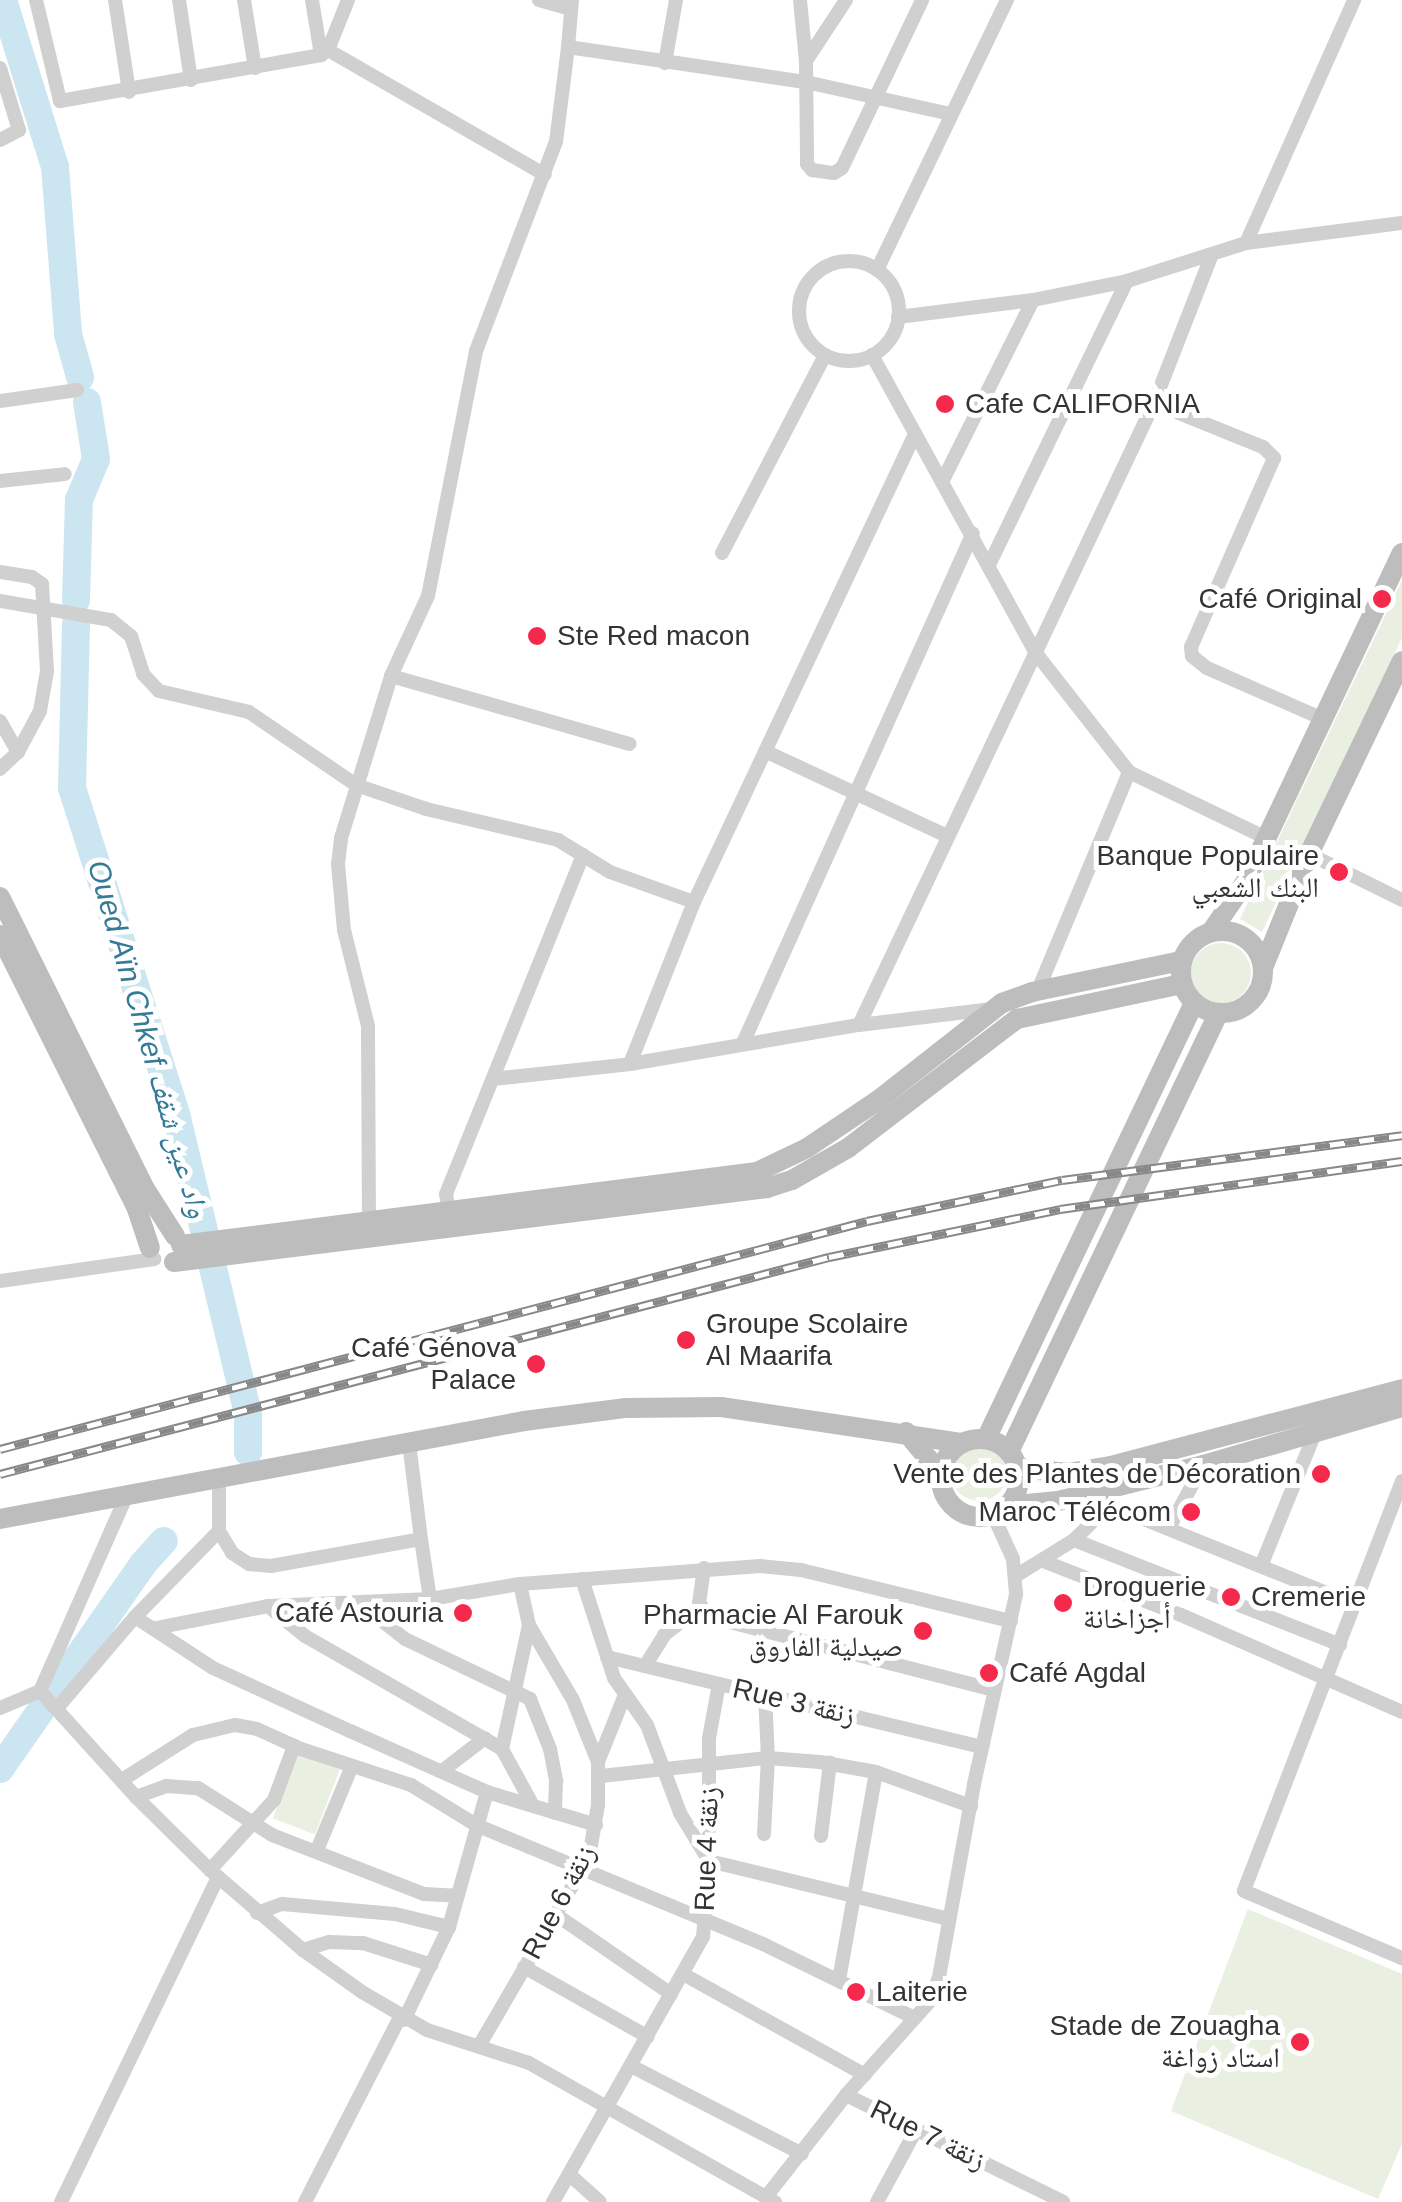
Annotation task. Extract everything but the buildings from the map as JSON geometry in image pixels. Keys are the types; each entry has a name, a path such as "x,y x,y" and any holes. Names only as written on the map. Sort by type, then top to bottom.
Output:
{"main road":[{"path":"1402,554 1246,881 1211,932 1191,944 1182,961 1182,984 1194,1003 1218,1013 1235,1011 1252,1000 1309,854 1402,661"},
{"path":"0,897 176,1251"},
{"path":"1211,932 1244,937 1257,951 1263,968"},
{"path":"0,934 136,1206 176,1251"},
{"path":"240,1248 369,1222 757,1172 807,1148 863,1110 992,1009 1038,990 1182,961"},
{"path":"176,1251 240,1248 737,1193 792,1180 848,1148 1017,1019 1182,984"},
{"path":"986,1439 1194,1003"},
{"path":"1000,1510 1018,1486 1014,1460 1218,1013"},
{"path":"0,1518 541,1418 686,1405 962,1442 986,1439 1014,1460 1068,1472 1111,1466 1402,1389"},
{"path":"906,1432 941,1474 946,1496 958,1510 975,1516 1203,1466 1402,1407"},
{"path":"941,1474 950,1452 962,1442"}],"street":[{"path":"36,0 60,101 129,92 324,52 545,175"},
{"path":"115,0 129,92"},
{"path":"179,0 192,80"},
{"path":"244,0 255,68"},
{"path":"312,0 324,52"},
{"path":"324,52 348,0"},
{"path":"369,1222 368,1026 344,930 338,864 356,786 391,676 428,596 476,351 556,142 571,4 539,0"},
{"path":"666,62 676,0"},
{"path":"800,0 806,61 807,164 812,170 834,173 842,168 872,98 922,0"},
{"path":"806,61 846,0"},
{"path":"877,270 1007,0"},
{"path":"1246,243 1354,0"},
{"path":"568,47 806,82 950,114"},
{"path":"0,68 20,130 0,140"},
{"path":"898,317 1034,300 1127,281 1246,243 1402,223"},
{"path":"860,1025 1154,403 1211,257"},
{"path":"843,261 877,270 893,288 898,317 890,339 872,355 848,361 825,355 811,344 800,322 799,304 808,282 826,266 843,261"},
{"path":"990,566 1127,281"},
{"path":"942,482 1034,300"},
{"path":"722,553 825,355"},
{"path":"872,355 1035,652 1129,772 1266,838"},
{"path":"0,401 77,390"},
{"path":"1154,403 1262,448 1274,458 1191,647 1192,656 1208,668 1322,718"},
{"path":"630,1064 694,902 914,434"},
{"path":"0,482 66,474"},
{"path":"743,1043 973,533"},
{"path":"0,572 38,579 47,671 40,710 18,752 0,770"},
{"path":"0,601 111,620 131,636 143,674 159,690 250,712 356,786 426,809 558,840 610,872 694,902"},
{"path":"391,676 630,744"},
{"path":"0,721 18,752"},
{"path":"767,752 947,836"},
{"path":"1038,990 1129,772"},
{"path":"1309,854 1401,894"},
{"path":"449,1211 446,1194 583,855"},
{"path":"493,1078 630,1064 860,1025 992,1009"},
{"path":"0,1281 176,1251"},
{"path":"1261,1566 1315,1432"},
{"path":"409,1443 430,1598"},
{"path":"1168,1528 1203,1466"},
{"path":"219,1480 219,1532 232,1553 248,1564 271,1566 421,1540"},
{"path":"1402,1482 1244,1891 1402,1958"},
{"path":"1090,1492 1109,1505 1354,1604"},
{"path":"0,1708 41,1692 126,1497"},
{"path":"1017,1575 1074,1540 1109,1505"},
{"path":"41,1692 57,1705 136,1797 214,1874 303,1950 402,2018 529,2063 764,2199 846,2095 932,2000 982,1747 1012,1621 1017,1575 1000,1510"},
{"path":"57,1705 219,1532"},
{"path":"1074,1540 1340,1644"},
{"path":"1043,1561 1181,1615 1402,1712"},
{"path":"156,1628 268,1606 430,1598 520,1584 704,1568 801,1570 1012,1621"},
{"path":"645,1666 664,1635 700,1607 704,1568"},
{"path":"582,1579 606,1657 647,1725 680,1813 710,1861 948,1919"},
{"name":"Rue 6 زنقة","path":"479,2046 582,1868 596,1825 600,1769 573,1700 529,1625 520,1584"},
{"path":"1181,1615 1192,1588"},
{"path":"361,1604 404,1639 516,1690 536,1710 550,1749 556,1780 556,1813"},
{"path":"268,1606 305,1636 502,1749 531,1802"},
{"path":"700,1607 710,1617 995,1690"},
{"path":"135,1618 213,1668 487,1792 531,1802 596,1825"},
{"path":"502,1749 529,1625"},
{"name":"Rue 3 زنقة","path":"606,1657 982,1747"},
{"name":"Rue 4 زنقة","path":"554,2202 703,1937 710,1861 710,1738 720,1684"},
{"path":"626,1695 600,1769 710,1766 768,1758 830,1764 876,1772 971,1806"},
{"path":"764,1834 768,1758 765,1695"},
{"path":"122,1780 162,1752 216,1728 257,1729 294,1746 411,1786 476,1825 705,1921 915,2018"},
{"path":"442,1771 485,1738"},
{"path":"61,2202 214,1874 274,1800 294,1746"},
{"path":"821,1836 830,1764"},
{"path":"317,1850 352,1766"},
{"path":"839,1980 876,1772"},
{"path":"136,1797 183,1784 198,1788 252,1825 424,1894 457,1896"},
{"path":"304,2202 432,1966 449,1927 487,1792"},
{"path":"257,1912 282,1904 395,1914 449,1927"},
{"path":"556,1914 671,1994"},
{"path":"303,1950 330,1942 363,1944 432,1966"},
{"path":"524,1967 648,2037"},
{"path":"683,1974 865,2076"},
{"path":"631,2066 802,2154"},
{"name":"Rue 7 زنقة","path":"846,2095 1064,2202"},
{"path":"877,2202 916,2132"},
{"path":"570,2175 600,2202"}],"green space":[{"path":"1402,580 1402,638 1262,932 1240,919"},
{"path":"1221,943 1243,951 1251,973 1243,995 1221,1003 1199,995 1191,973 1199,951"},
{"path":"979,1445 999,1453 1007,1473 999,1493 979,1501 959,1493 951,1473 959,1453"},
{"path":"298,1753 340,1769 315,1834 273,1818"},
{"name":"Stade de Zouagha استاد زواغة","path":"1248,1909 1402,1974 1402,2144 1378,2199 1171,2111"}],"waterway":[{"name":"Oued Aïn Chkef واد عين شقف","path":"3,0 55,167 68,334 80,377"},
{"name":"Oued Aïn Chkef واد عين شقف","path":"76,600 79,500 96,459 87,402"},
{"name":"Oued Aïn Chkef واد عين شقف","path":"76,624 72,788 177,1118 248,1413 248,1452"},
{"name":"Oued Aïn Chkef واد عين شقف","path":"0,1769 143,1564 164,1541"}],"railway":[{"path":"0,1449 867,1221 1062,1180 1402,1135"},
{"path":"0,1474 829,1257 1060,1209 1402,1161"}],"place":[{"name":"Cafe CALIFORNIA","path":"945,404"},
{"name":"Café Original","path":"1382,599"},
{"name":"Ste Red macon","path":"537,636"},
{"name":"Banque Populaire البنك الشعبي","path":"1339,872"},
{"name":"Groupe Scolaire Al Maarifa","path":"686,1340"},
{"name":"Café Génova Palace","path":"536,1364"},
{"name":"Vente des Plantes de Décoration","path":"1321,1474"},
{"name":"Maroc Télécom","path":"1191,1512"},
{"name":"Cremerie","path":"1231,1597"},
{"name":"Droguerie أجزاخانة","path":"1063,1603"},
{"name":"Café Astouria","path":"463,1613"},
{"name":"Pharmacie Al Farouk صيدلية الفاروق","path":"923,1631"},
{"name":"Café Agdal","path":"989,1673"},
{"name":"Laiterie","path":"856,1992"},
{"name":"Stade de Zouagha استاد زواغة","path":"1300,2042"}]}
